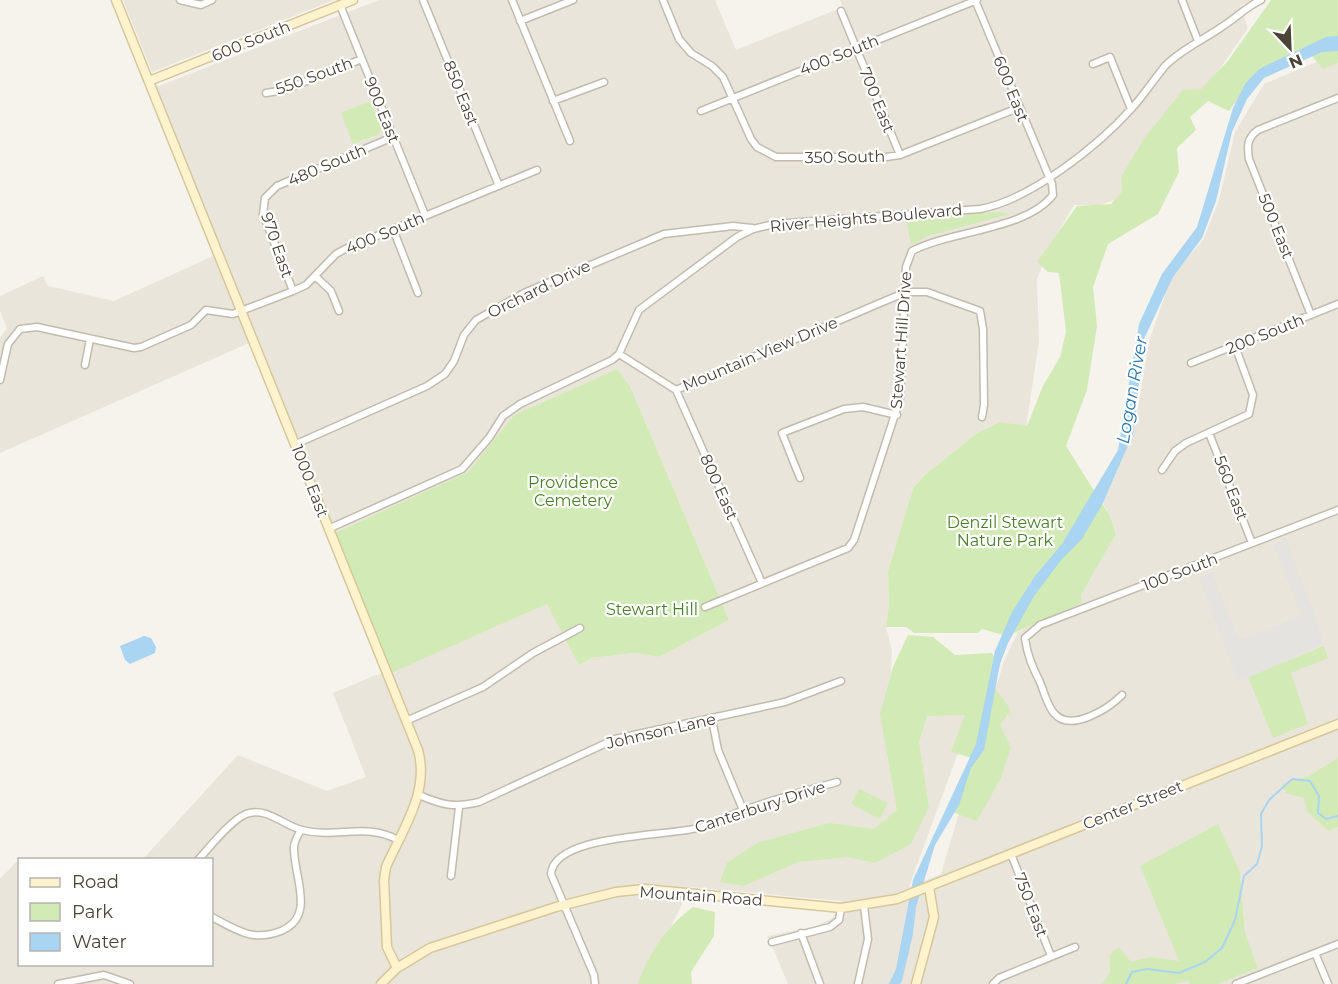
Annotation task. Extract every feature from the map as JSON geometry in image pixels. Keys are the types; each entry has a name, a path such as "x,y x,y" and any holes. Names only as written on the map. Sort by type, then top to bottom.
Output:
{"street":[{"name":"1000 East","path":"116,0 243,311 421,762 423,775 419,795 386,867 384,880 387,947 397,968"},
{"path":"180,0 201,4 212,0"},
{"name":"600 South","path":"149,81 353,0"},
{"name":"850 East","path":"423,0 499,186"},
{"path":"512,0 570,141"},
{"path":"520,21 573,0"},
{"path":"663,0 679,39 691,53 712,66 723,77 733,98"},
{"name":"400 South","path":"701,111 976,0"},
{"name":"600 East","path":"976,0 1018,108 1049,177"},
{"path":"1182,0 1198,41"},
{"name":"River Heights Boulevard","path":"619,354 639,310 737,237 753,229 774,224 994,206 1023,195 1097,142 1131,109 1167,64 1198,41 1225,26 1247,6 1261,0"},
{"name":"900 East","path":"340,5 425,215"},
{"name":"700 East","path":"841,11 900,155"},
{"path":"1093,64 1110,57 1131,109"},
{"name":"550 South","path":"266,93 284,90 362,59"},
{"path":"554,101 604,82"},
{"name":"350 South","path":"733,98 751,139 766,154 776,157 900,155 1018,108"},
{"name":"500 East","path":"1311,315 1249,159 1247,146 1250,136 1338,98"},
{"name":"480 South","path":"265,198 277,186 393,137"},
{"name":"400 South","path":"243,311 293,291 315,276 336,254 537,170"},
{"name":"Stewart Hill Drive","path":"705,607 848,548 854,540 886,439 897,415 908,259 912,251 926,244 1014,219 1044,206 1053,195 1049,177"},
{"name":"970 East","path":"265,198 263,214 293,291"},
{"name":"Orchard Drive","path":"296,444 428,386 445,374 454,361 464,335 476,320 524,293 664,234 733,226 753,229"},
{"path":"393,229 418,293"},
{"path":"315,276 332,291 339,311"},
{"path":"906,292 927,292 980,310 983,329 984,405 982,417"},
{"name":"Mountain View Drive","path":"619,354 676,390 906,292"},
{"name":"200 South","path":"1191,363 1338,304"},
{"path":"0,380 8,344 20,329 37,327 134,348 191,325 206,310 228,315 243,311"},
{"path":"85,364 90,339"},
{"path":"1162,470 1175,451 1242,418 1252,407 1253,395 1235,346"},
{"path":"328,529 462,469 489,438 503,416 520,404 612,360 619,354"},
{"name":"800 East","path":"676,390 762,583"},
{"path":"800,478 782,433 844,409 863,407 897,415"},
{"name":"560 East","path":"1209,433 1252,543"},
{"name":"100 South","path":"1122,695 1110,707 1073,722 1062,720 1053,712 1027,653 1025,638 1040,625 1338,510"},
{"path":"406,721 483,687 533,653 580,628"},
{"name":"Johnson Lane","path":"459,807 479,802 615,739 785,702 841,681"},
{"path":"712,719 718,750 744,810"},
{"name":"Center Street","path":"929,887 1338,724"},
{"name":"Canterbury Drive","path":"595,984 594,975 551,874 552,865 558,858 601,841 702,827 744,810 837,782"},
{"path":"419,795 437,803 459,807 451,876"},
{"path":"200,858 245,814 262,812 301,830 328,835 371,830 398,840"},
{"path":"213,917 248,934 264,937 296,921 301,909 294,846 301,830"},
{"name":"750 East","path":"1011,854 1051,956"},
{"path":"916,984 934,917 929,887"},
{"name":"Mountain Road","path":"381,984 397,968 430,948 564,905 616,892 645,889 841,908 897,899 929,887"},
{"path":"858,984 868,939 864,906"},
{"path":"772,942 830,927 838,920 841,908"},
{"path":"801,933 820,984"},
{"path":"1236,984 1338,944"},
{"path":"993,984 999,978 1075,947"},
{"path":"1315,953 1328,984"},
{"path":"58,984 104,975 130,984"}],"shaded area":[{"path":"123,0 334,0 152,72"},
{"path":"379,0 715,0 736,50 843,7 840,0 1252,0 1240,6 1248,28 1213,79 1123,197 1100,205 1074,205 1052,243 1037,279 1039,342 1026,427 998,422 976,434 926,474 913,488 888,571 889,604 886,627 892,651 889,703 974,709 909,887 941,874 1004,661 1018,632 1044,618 1081,603 1081,595 1116,534 1103,503 1134,432 1149,341 1172,276 1203,240 1219,200 1235,132 1264,84 1338,53 1338,984 1218,984 1258,968 1245,932 1240,872 1140,866 1189,984 788,984 768,936 816,926 833,918 842,901 690,887 644,984 0,984 0,879 16,862 18,862 18,966 213,966 213,858 144,858 238,755 327,791 366,777 333,693 376,675 391,672 547,604 591,658 635,653 659,657 729,620 630,386 617,369 514,415 468,472 335,533 258,339 0,453 0,338 7,328 0,311 0,296 43,276 48,286 114,301 222,252 156,87"},
{"path":"1286,539 1317,620 1323,644 1238,682 1199,578 1212,572 1239,640 1301,616 1273,544"}],"green space":[{"name":"Denzil Stewart Nature Park","path":"1271,0 1338,0 1338,63 1323,69 1306,49 1259,69 1229,111 1208,101 1190,117 1196,130 1177,148 1179,172 1158,214 1108,244 1093,287 1097,326 1087,390 1066,446 1110,516 1116,534 1081,595 1082,603 1007,636 982,629 978,633 914,633 906,627 886,627 889,604 888,571 913,488 926,474 976,434 999,422 1027,426 1043,386 1060,357 1066,332 1059,273 1048,272 1037,262 1077,206 1111,204 1122,192 1121,177 1145,137 1183,90 1201,89 1228,61"},
{"path":"370,101 382,129 379,134 353,144 341,113"},
{"path":"999,212 1010,214 928,236 911,245 906,218"},
{"name":"Providence Cemetery","path":"617,369 630,386 729,620 659,657 635,653 591,658 579,665 547,604 391,673 335,533 468,472 514,415"},
{"path":"908,635 933,637 955,655 992,653 997,663 992,684 1011,710 1000,725 1011,747 1001,778 977,821 955,813 972,758 951,752 965,715 927,716 919,742 929,807 911,844 875,863 847,857 798,862 744,886 720,882 727,863 757,843 829,823 874,829 897,810 880,714 893,667"},
{"path":"1324,646 1328,658 1291,673 1308,724 1273,738 1248,677"},
{"path":"1338,758 1338,827 1328,831 1307,811 1304,798 1286,793 1282,784 1309,776"},
{"path":"859,789 888,803 880,819 851,804"},
{"path":"1218,824 1240,872 1245,932 1258,968 1218,984 1189,984 1188,981 1173,984 1102,984 1110,973 1110,954 1119,947 1131,962 1150,957 1179,961 1140,866"},
{"path":"693,907 715,912 714,936 691,972 692,984 638,984 647,962 660,941"}],"water":[{"name":"Logan River","path":"1338,36 1338,51 1322,52 1264,78 1247,99 1232,132 1216,201 1202,238 1173,277 1143,341 1134,432 1103,503 1082,539 1062,559 1034,596 1008,643 1000,664 984,750 971,768 959,805 935,845 916,907 913,934 902,981 900,984 889,984 896,969 913,880 976,744 995,651 1012,612 1035,576 1062,544 1118,450 1139,324 1162,274 1197,227 1233,108 1245,84 1259,69 1326,37"},
{"path":"144,636 151,638 156,647 155,653 130,664 125,660 120,646"}],"waterway":[{"path":"1126,984 1132,972 1147,969 1179,973 1205,962 1222,948 1235,920 1244,876 1257,864 1262,846 1261,814 1269,800 1292,779 1310,781 1319,796 1318,813 1326,819 1338,816"}],"park label":[{"name":"Stewart Hill","path":"652,609"}]}
